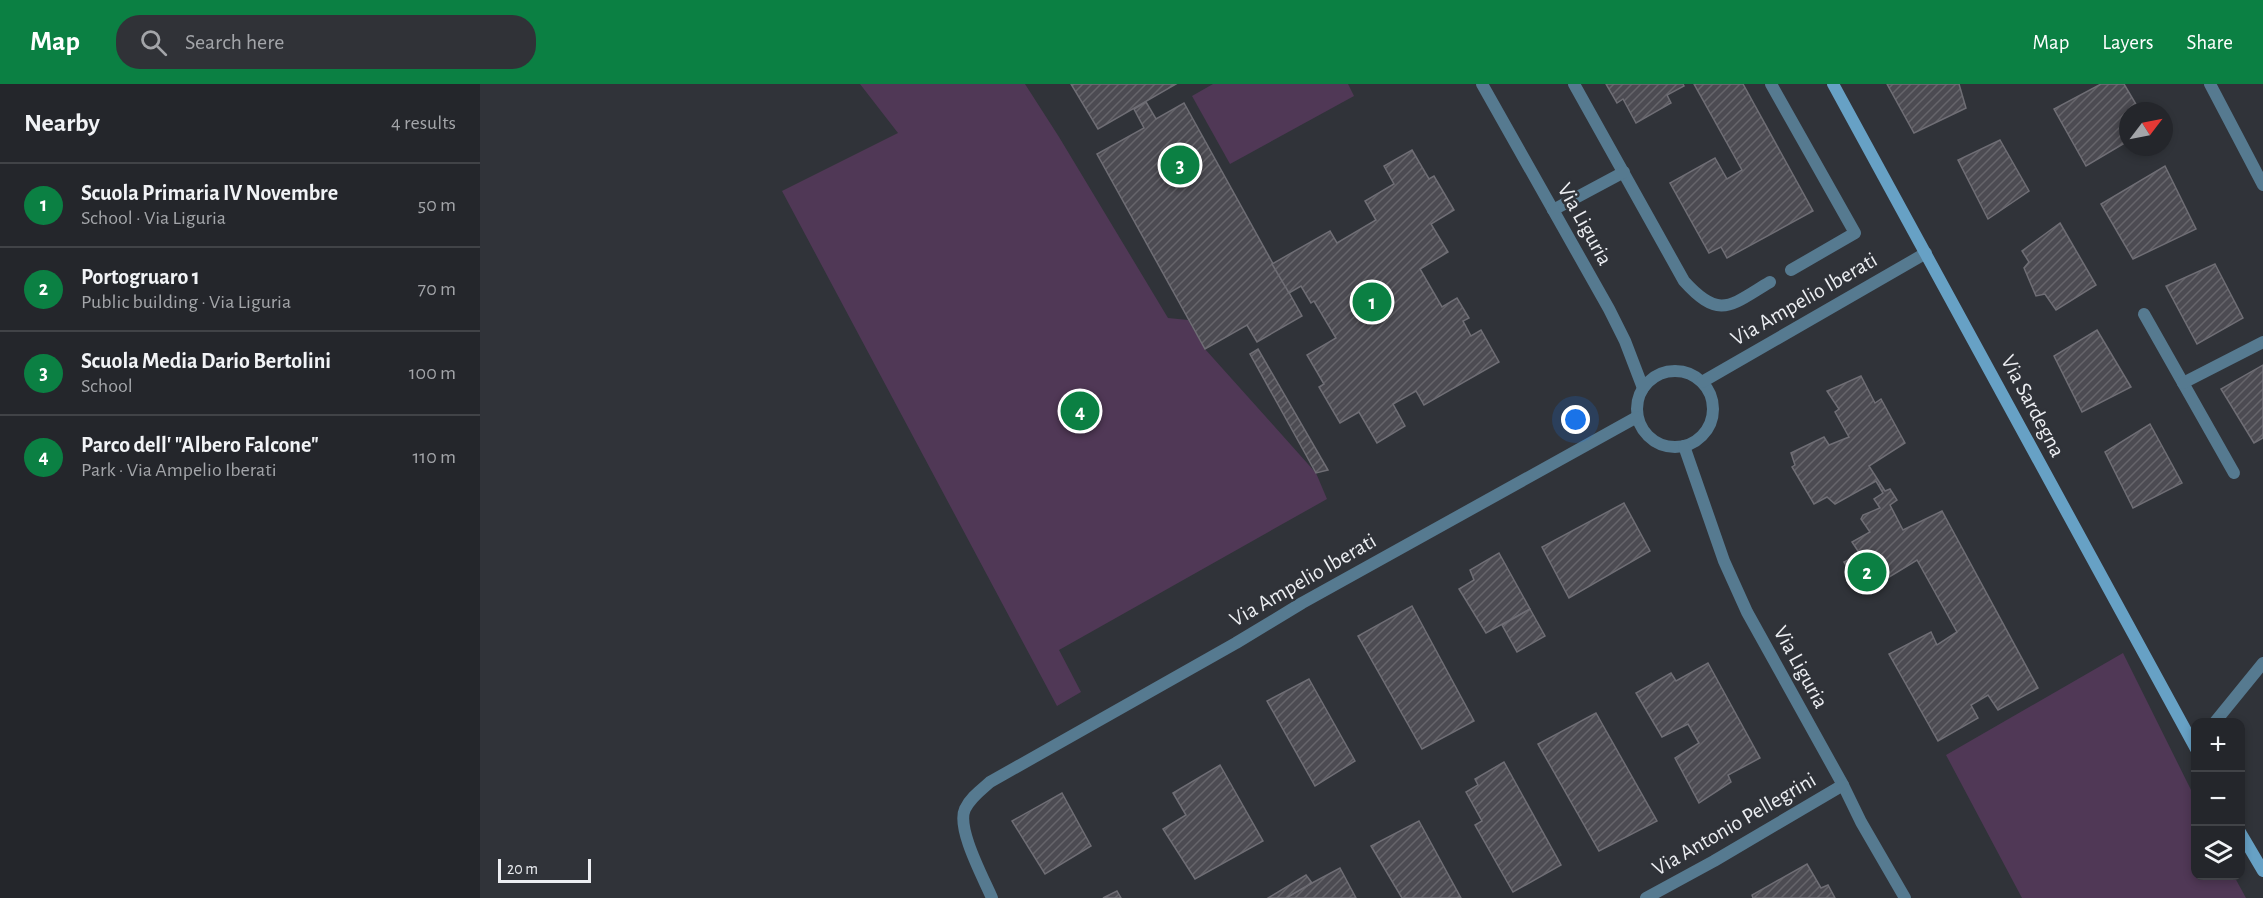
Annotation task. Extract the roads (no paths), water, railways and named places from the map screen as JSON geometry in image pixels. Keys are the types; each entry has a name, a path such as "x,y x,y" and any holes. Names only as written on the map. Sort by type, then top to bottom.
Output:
{"street":[{"name":"Via Liguria","path":"1482,84 1609,309 1643,388"},
{"path":"1574,84 1684,281 1696,295 1712,304 1729,306 1770,282"},
{"path":"1771,84 1855,233 1791,270"},
{"name":"Via Sardegna","path":"1833,84 2191,740"},
{"path":"2210,84 2259,167 2263,185"},
{"path":"1553,210 1624,172"},
{"name":"Via Ampelio Iberati","path":"1702,382 1926,253"},
{"path":"2144,314 2234,473"},
{"path":"2183,383 2263,342"},
{"path":"1670,371 1681,371 1702,382 1712,402 1710,424 1695,442 1672,447 1650,438 1637,417 1637,404 1648,381 1670,371"},
{"name":"Via Ampelio Iberati","path":"992,898 970,845 964,826 963,812 972,798 990,782 1226,649 1302,603 1637,417"},
{"name":"Via Liguria","path":"1684,446 1724,561 1747,612 1905,898"},
{"path":"2219,718 2263,663"},
{"name":"Via Antonio Pellegrini","path":"1646,898 1843,785"},
{"path":"2245,839 2263,871"}],"place":[{"name":"Scuola Media Dario Bertolini","path":"1180,165"},
{"name":"Scuola Primaria IV Novembre","path":"1372,302"},
{"name":"Parco dell' \"Albero Falcone\"","path":"1080,411"},
{"name":"Portogruaro 1","path":"1867,572"}]}
